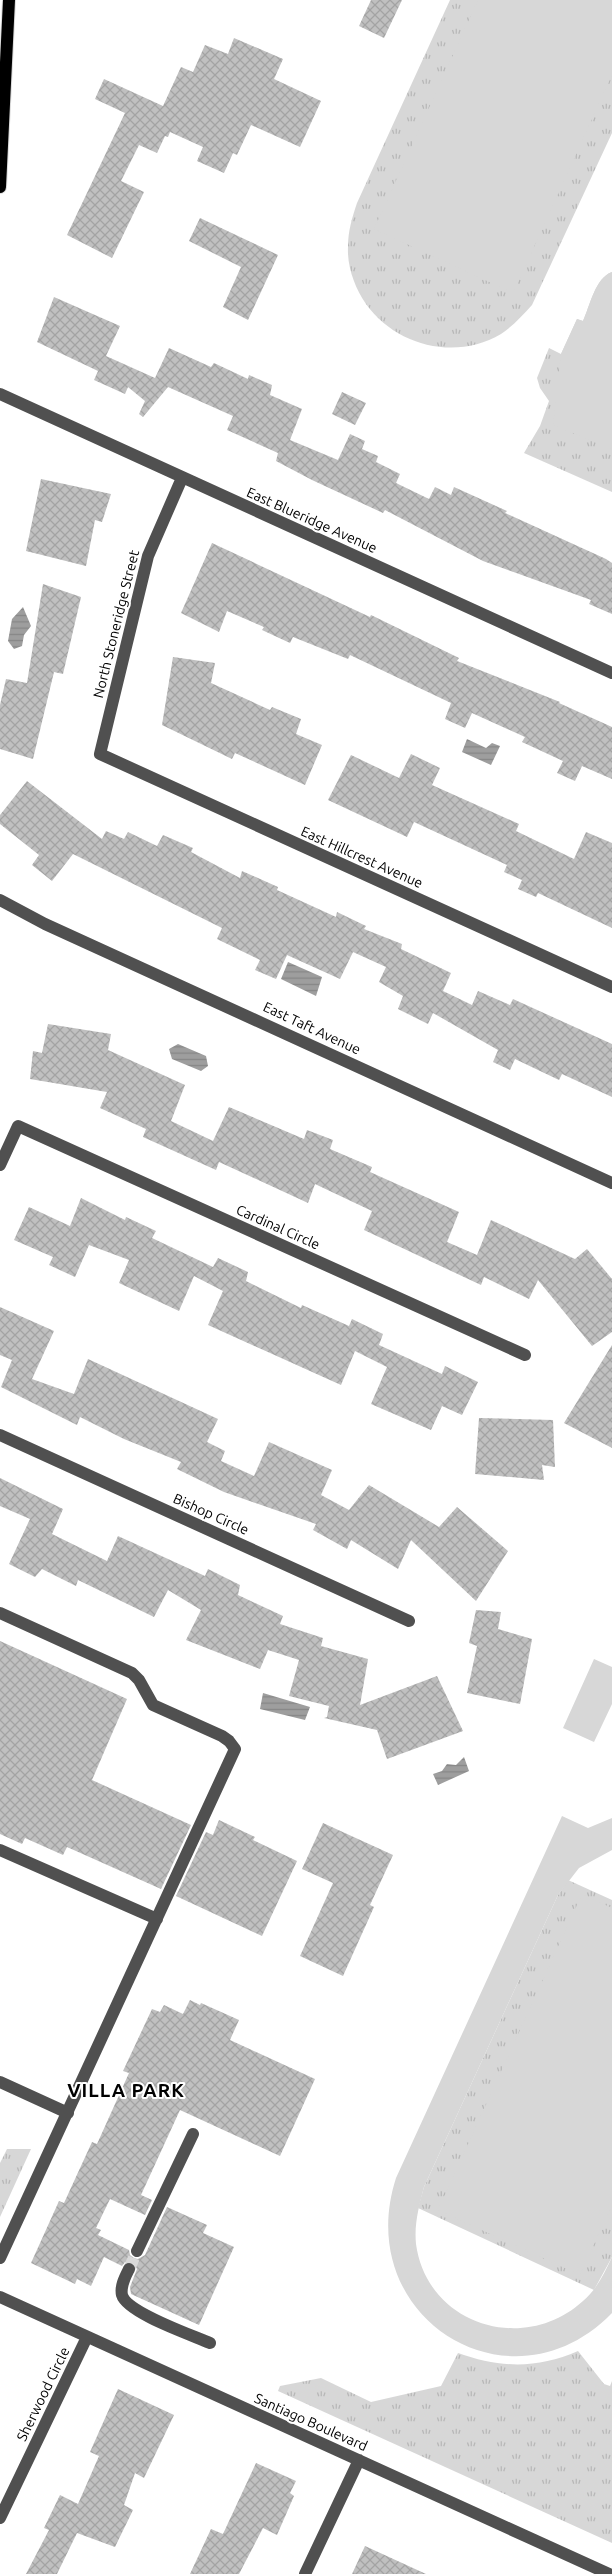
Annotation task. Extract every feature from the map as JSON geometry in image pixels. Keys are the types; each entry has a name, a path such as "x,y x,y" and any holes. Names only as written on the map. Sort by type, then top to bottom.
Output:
{"main road":[{"path":"0,187 9,0"}],"street":[{"name":"East Blueridge Avenue","path":"0,394 612,673"},
{"name":"North Stoneridge Street","path":"100,754 148,556 182,478"},
{"name":"East Hillcrest Avenue","path":"100,754 612,987"},
{"name":"East Taft Avenue","path":"0,900 45,924 612,1182"},
{"name":"Cardinal Circle","path":"0,1165 18,1126 525,1355"},
{"name":"Bishop Circle","path":"0,1435 409,1621"},
{"path":"0,1613 132,1673 139,1680 153,1706 222,1736 235,1749 0,2258"},
{"path":"0,1850 157,1919"},
{"path":"0,2082 68,2112"},
{"path":"137,2251 192,2134"},
{"path":"129,2269 122,2293 131,2307 210,2344"},
{"name":"Santiago Boulevard","path":"0,2297 609,2574"},
{"name":"Sherwood Circle","path":"0,2518 88,2337"},
{"path":"305,2574 359,2460"}],"green space":[{"path":"450,0 612,0 612,133 532,305 501,334 484,342 465,347 428,345 410,339 393,330 366,304 358,291 350,270 348,255 349,235 357,203"},
{"path":"478,0 612,0 612,75 513,293 374,229"},
{"path":"612,272 612,492 524,453 540,426 549,401 540,388 537,378 549,348 561,354 577,319 583,321 597,286 606,275"},
{"path":"612,272 612,449 553,425 561,354 577,319 583,321 597,286 606,275"},
{"path":"594,1659 612,1667 612,1704 594,1742 563,1728"},
{"path":"562,1816 588,1828 612,1818 612,1850 579,1868 558,1895 424,2187 416,2222 416,2244 424,2272 438,2295 458,2312 482,2323 507,2328 534,2326 559,2317 583,2301 596,2286 612,2257 612,2313 572,2343 529,2355 487,2353 449,2337 418,2310 397,2273 388,2228 396,2178"},
{"path":"568,1880 612,1900 612,2257 594,2290 418,2208 424,2187 558,1895"},
{"path":"582,1894 612,1908 612,2205 580,2275 438,2210"},
{"path":"7,2149 31,2149 0,2217 0,2163"},
{"path":"578,2351 604,2384 610,2386 612,2381 612,2543 278,2391 280,2386 321,2378 371,2402 441,2386 458,2353 489,2362 518,2364 548,2361"}],"shaded area":[{"path":"23,607 31,626 24,635 22,646 14,649 8,641 12,619"},
{"path":"467,739 486,748 492,743 500,746 491,765 462,752"},
{"path":"288,962 322,977 316,996 281,979"},
{"path":"178,1044 206,1056 208,1066 201,1071 172,1059 169,1049"},
{"path":"263,1693 310,1707 305,1720 260,1709"},
{"path":"464,1757 469,1771 438,1785 433,1774 442,1771 447,1764 456,1765"}],"building":[{"path":"371,0 402,0 384,38 359,26"},
{"path":"234,38 283,59 274,79 321,101 300,147 251,125 237,155 233,153 224,173 197,161 203,147 170,132 168,137 165,136 157,153 139,145 121,181 144,192 112,258 67,235 125,113 95,99 104,79 163,106 181,67 193,72 205,45 228,54"},
{"path":"200,218 278,255 248,320 223,307 241,267 189,241"},
{"path":"54,297 120,326 106,356 155,378 169,348 211,367 214,363 248,379 249,375 272,385 270,395 302,409 290,440 338,460 350,434 365,441 362,449 378,456 376,462 400,474 396,483 429,499 435,487 451,495 454,487 507,511 505,513 606,559 612,563 612,614 589,604 591,600 483,561 385,510 383,513 312,480 276,461 278,453 227,430 233,416 168,387 143,417 139,414 145,401 128,387 125,394 94,380 98,371 37,342"},
{"path":"342,392 366,403 355,425 332,414"},
{"path":"41,479 111,494 102,522 95,520 86,566 26,551"},
{"path":"212,543 370,617 371,615 459,658 457,661 560,702 612,727 612,779 582,766 575,781 557,773 563,761 522,742 525,737 472,713 465,728 445,719 451,703 350,655 348,659 293,637 290,643 262,630 264,627 227,611 219,632 181,613"},
{"path":"43,584 81,597 63,674 54,672 33,759 0,749 0,705 6,679 27,683"},
{"path":"173,657 215,663 211,683 270,710 272,707 301,719 296,734 322,745 305,785 235,753 232,759 162,725"},
{"path":"411,754 440,768 432,785 519,824 516,831 574,859 586,832 612,843 612,928 538,893 536,897 518,889 522,880 504,872 507,865 414,822 407,837 328,800 351,755 399,778"},
{"path":"27,781 102,839 106,831 124,839 128,832 157,846 163,835 193,848 191,852 240,878 242,871 278,887 277,890 336,917 337,912 366,926 364,929 402,944 401,949 451,973 443,991 472,1005 478,991 510,1005 513,999 612,1044 612,1097 562,1074 559,1080 515,1059 510,1070 493,1062 498,1050 433,1013 428,1024 398,1009 403,996 379,982 386,967 353,952 340,979 287,955 276,979 255,970 260,960 217,939 222,928 73,854 52,881 32,865 39,855 0,824 0,815"},
{"path":"48,1024 111,1034 108,1050 185,1085 171,1121 213,1141 229,1107 304,1139 307,1130 333,1140 330,1149 372,1167 370,1172 459,1212 447,1242 477,1255 491,1220 575,1259 587,1249 612,1279 612,1332 592,1346 538,1280 529,1299 484,1277 481,1285 364,1230 372,1211 315,1184 308,1203 219,1162 216,1170 143,1137 146,1129 100,1108 107,1092 30,1079 33,1051 42,1053"},
{"path":"81,1198 125,1220 126,1217 156,1231 152,1238 213,1267 218,1258 248,1272 246,1281 301,1308 302,1305 349,1326 352,1319 383,1334 379,1345 442,1374 445,1366 478,1382 462,1415 442,1406 431,1430 371,1404 387,1367 355,1351 341,1385 208,1325 223,1291 194,1276 179,1311 119,1283 129,1260 89,1245 75,1277 49,1265 53,1257 14,1240 29,1207 70,1226"},
{"path":"0,1307 54,1331 32,1379 74,1394 88,1359 218,1419 207,1442 225,1451 221,1461 254,1476 269,1442 332,1470 321,1495 349,1510 369,1485 439,1527 457,1507 508,1551 476,1601 411,1540 398,1569 351,1540 347,1549 313,1530 316,1524 224,1492 177,1469 181,1462 124,1439 80,1417 77,1425 1,1387 12,1360 0,1355"},
{"path":"612,1345 612,1448 564,1423"},
{"path":"479,1418 553,1420 555,1467 542,1465 544,1480 475,1474"},
{"path":"0,1478 63,1509 52,1534 107,1561 118,1536 205,1576 208,1569 240,1585 238,1595 283,1616 280,1624 323,1638 321,1646 368,1659 360,1705 437,1676 463,1731 387,1759 377,1730 324,1718 327,1717 329,1706 289,1696 299,1660 268,1650 260,1669 186,1640 201,1610 168,1590 154,1617 78,1580 76,1586 42,1569 35,1577 9,1564 30,1519 0,1506"},
{"path":"476,1610 501,1612 498,1629 532,1639 520,1704 467,1693 477,1646 469,1643"},
{"path":"0,1641 127,1699 92,1780 191,1825 161,1889 67,1847 63,1855 25,1838 22,1844 0,1834"},
{"path":"219,1820 255,1837 253,1840 297,1861 262,1936 176,1896 206,1832 213,1835"},
{"path":"323,1823 393,1855 370,1905 374,1907 343,1976 300,1956 333,1883 302,1869"},
{"path":"190,2000 239,2020 230,2040 315,2079 280,2156 180,2110 141,2195 152,2200 145,2215 110,2199 96,2228 101,2230 98,2235 129,2250 130,2255 138,2259 145,2255 167,2207 207,2225 203,2233 234,2247 199,2325 131,2294 130,2287 137,2269 132,2262 125,2262 122,2266 104,2257 91,2286 77,2279 75,2284 31,2263 59,2201 64,2203 92,2142 97,2144 129,2073 123,2071 152,2009 160,2012 164,2005 183,2014"},
{"path":"118,2389 174,2415 144,2478 135,2473 124,2505 133,2510 115,2547 77,2533 57,2574 26,2574 49,2530 44,2528 60,2495 78,2504 99,2456 90,2452"},
{"path":"256,2463 296,2481 290,2493 294,2496 277,2535 263,2528 239,2574 190,2574 211,2529 223,2534"},
{"path":"365,2546 426,2574 352,2574"}],"tunnel":[{"path":"129,2269 137,2251"}],"district":[{"name":"VILLA PARK","path":"126,2090"}]}
